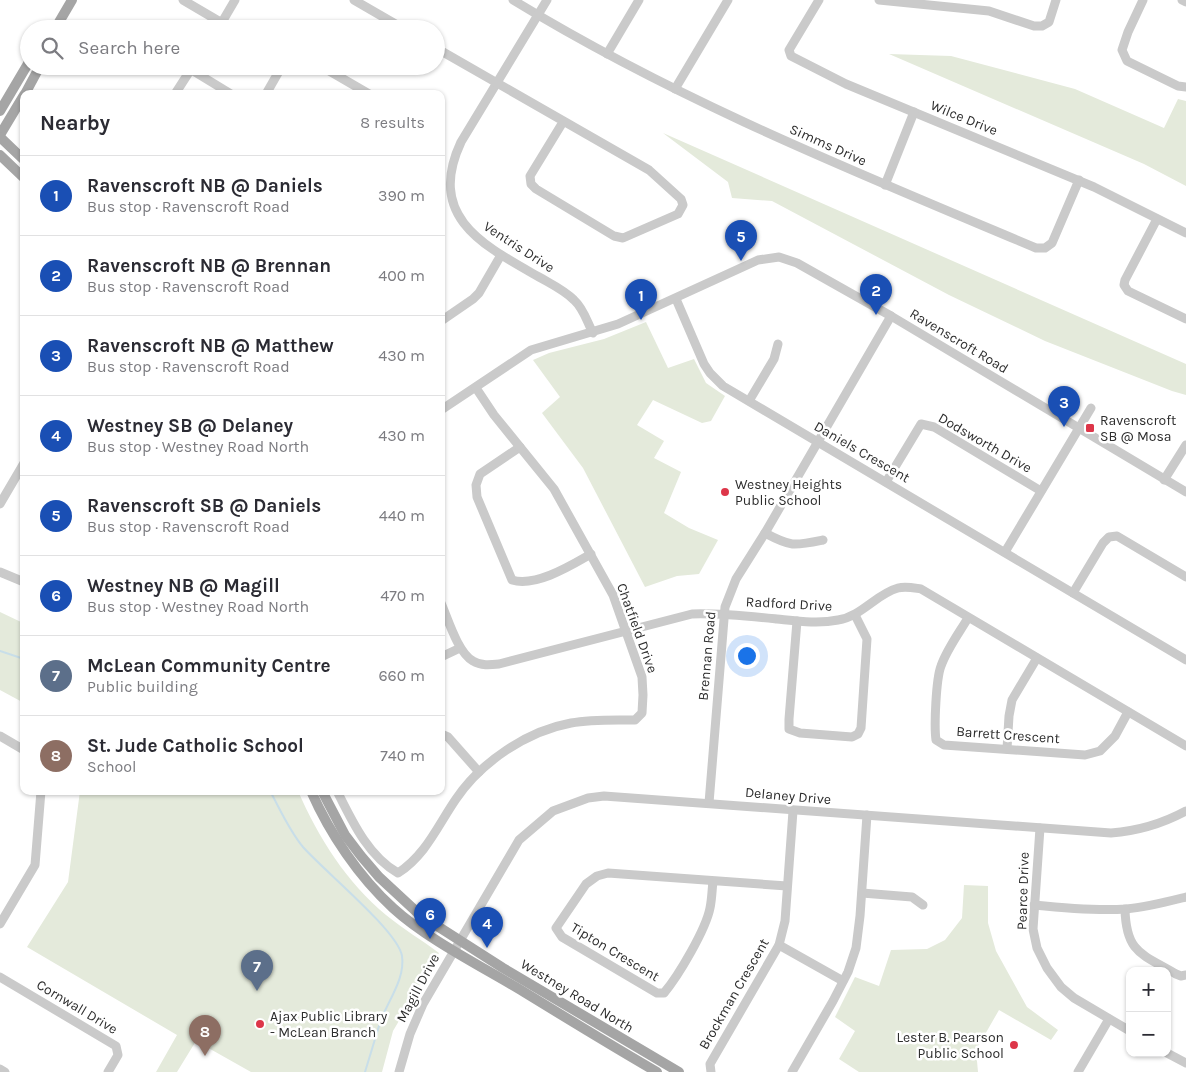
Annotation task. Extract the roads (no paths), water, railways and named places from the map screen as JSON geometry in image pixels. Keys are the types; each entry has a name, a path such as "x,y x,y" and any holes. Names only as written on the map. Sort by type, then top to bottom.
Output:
{"main road":[{"path":"60,20 72,0"},
{"path":"0,111 4,99 20,75"},
{"path":"26,90 35,75"},
{"path":"20,101 0,136 20,156"},
{"path":"0,155 20,174"},
{"path":"0,167 8,167 20,174"},
{"name":"Westney Road North","path":"313,795 357,869 393,908 412,924 504,968 679,1072"},
{"name":"Westney Road North","path":"324,795 345,835 379,877 457,946 657,1072"}],"street":[{"path":"183,0 211,20"},
{"path":"223,20 235,0"},
{"path":"354,0 388,20"},
{"name":"Simms Drive","path":"513,0 607,54 798,148 1036,248 1046,248 1052,243 1079,180"},
{"name":"Ventris Drive","path":"546,0 461,142 454,157 446,191 465,226 476,237 502,255 566,293 581,308 593,333"},
{"path":"607,54 639,0"},
{"path":"675,89 728,0"},
{"name":"Wilce Drive","path":"819,0 789,50 791,56 846,84 1079,180 1186,233"},
{"path":"879,0 990,11 1034,26 1042,26 1049,22 1056,0"},
{"path":"1143,0 1122,50 1127,61 1178,86 1186,87"},
{"path":"1182,0 1186,2"},
{"path":"445,53 654,174 681,198 683,205 678,214 623,238 614,236 536,189 531,184 530,176 563,122"},
{"path":"178,90 187,75"},
{"path":"202,75 225,90"},
{"path":"268,90 277,75"},
{"path":"337,75 363,90"},
{"path":"884,185 914,112"},
{"path":"1157,219 1124,285 1128,291 1186,319"},
{"path":"445,315 473,299 479,293 502,255"},
{"name":"Ravenscroft Road","path":"445,407 532,350 618,324 758,260 778,257 797,263 891,316 1186,492"},
{"name":"Daniels Crescent","path":"676,299 704,364 723,386 1186,660"},
{"name":"Brennan Road","path":"709,803 724,615 736,579 765,533 891,316"},
{"path":"749,401 774,359 778,344"},
{"name":"Chatfield Drive","path":"339,795 361,837 389,868 398,873 407,867 427,846 457,798 479,772 510,748 552,728 570,723 600,720 635,720 642,714 644,696 642,677 613,595 554,489 494,415 476,388"},
{"path":"1005,552 1091,408"},
{"name":"Dodsworth Drive","path":"886,482 921,424 934,427 1042,491"},
{"path":"1164,480 1186,444"},
{"path":"520,447 480,474 476,485 477,497 512,580 521,583 558,572 591,554"},
{"path":"0,504 20,470"},
{"path":"765,533 778,541 795,545 823,540"},
{"path":"1073,593 1103,543 1110,537 1117,536 1186,577"},
{"path":"0,572 20,580"},
{"name":"Radford Drive","path":"445,612 460,648 472,661 482,665 499,664 692,614 821,622 839,620 855,615 882,596 898,588 921,589 1186,746"},
{"path":"797,620 789,719 790,729 800,733 852,737 858,734 862,728 867,639 855,615"},
{"name":"Barrett Crescent","path":"968,618 945,655 940,668 934,730 936,740 944,745 1085,754 1100,751 1115,736 1128,712"},
{"path":"445,655 460,648"},
{"path":"1007,749 1008,716 1012,700 1037,658"},
{"path":"0,736 20,748"},
{"path":"445,736 479,772"},
{"path":"0,924 35,864 41,795"},
{"name":"Delaney Drive","path":"457,946 519,840 553,811 588,798 604,796 709,803 1111,833 1136,831 1164,822 1186,811"},
{"name":"Brockman Crescent","path":"711,1072 710,1064 779,944 785,921 793,810"},
{"path":"792,1072 843,981 856,948 867,816"},
{"name":"Pearce Drive","path":"1040,828 1033,929 1037,948 1047,968 1061,987 1126,1029"},
{"name":"Tipton Crescent","path":"713,881 710,908 703,928 664,993 657,993 562,937 556,928 586,884 597,876 608,872 787,886"},
{"path":"862,893 912,897 923,905"},
{"path":"1034,905 1125,909 1155,905 1186,897"},
{"path":"1125,909 1127,935 1138,951 1176,974 1186,976"},
{"path":"779,944 843,981"},
{"name":"Magill Drive","path":"398,1072 412,1026 457,946"},
{"name":"Cornwall Drive","path":"0,977 116,1046 118,1055 108,1072"},
{"path":"1078,1072 1109,1019"},
{"path":"1171,1055 1186,1064"},
{"path":"0,1069 5,1072"}],"waterway":[{"path":"0,651 20,658"},
{"path":"272,795 298,841 374,917 397,945 402,956 402,971 384,1013"},
{"path":"365,1072 379,1026"}],"place":[{"name":"Ravenscroft SB @ Daniels","path":"741,261"},
{"name":"Ravenscroft NB @ Brennan","path":"876,315"},
{"name":"Ravenscroft NB @ Daniels","path":"641,320"},
{"name":"Ravenscroft NB @ Matthew","path":"1064,427"},
{"name":"Ravenscroft SB @ Mosa","path":"1090,428"},
{"name":"Westney Heights Public School","path":"725,492"},
{"name":"Westney NB @ Magill","path":"430,939"},
{"name":"Westney SB @ Delaney","path":"487,948"},
{"name":"McLean Community Centre","path":"257,991"},
{"name":"Ajax Public Library - McLean Branch","path":"260,1024"},
{"name":"Lester B. Pearson Public School","path":"1014,1045"},
{"name":"St. Jude Catholic School","path":"205,1056"}]}
